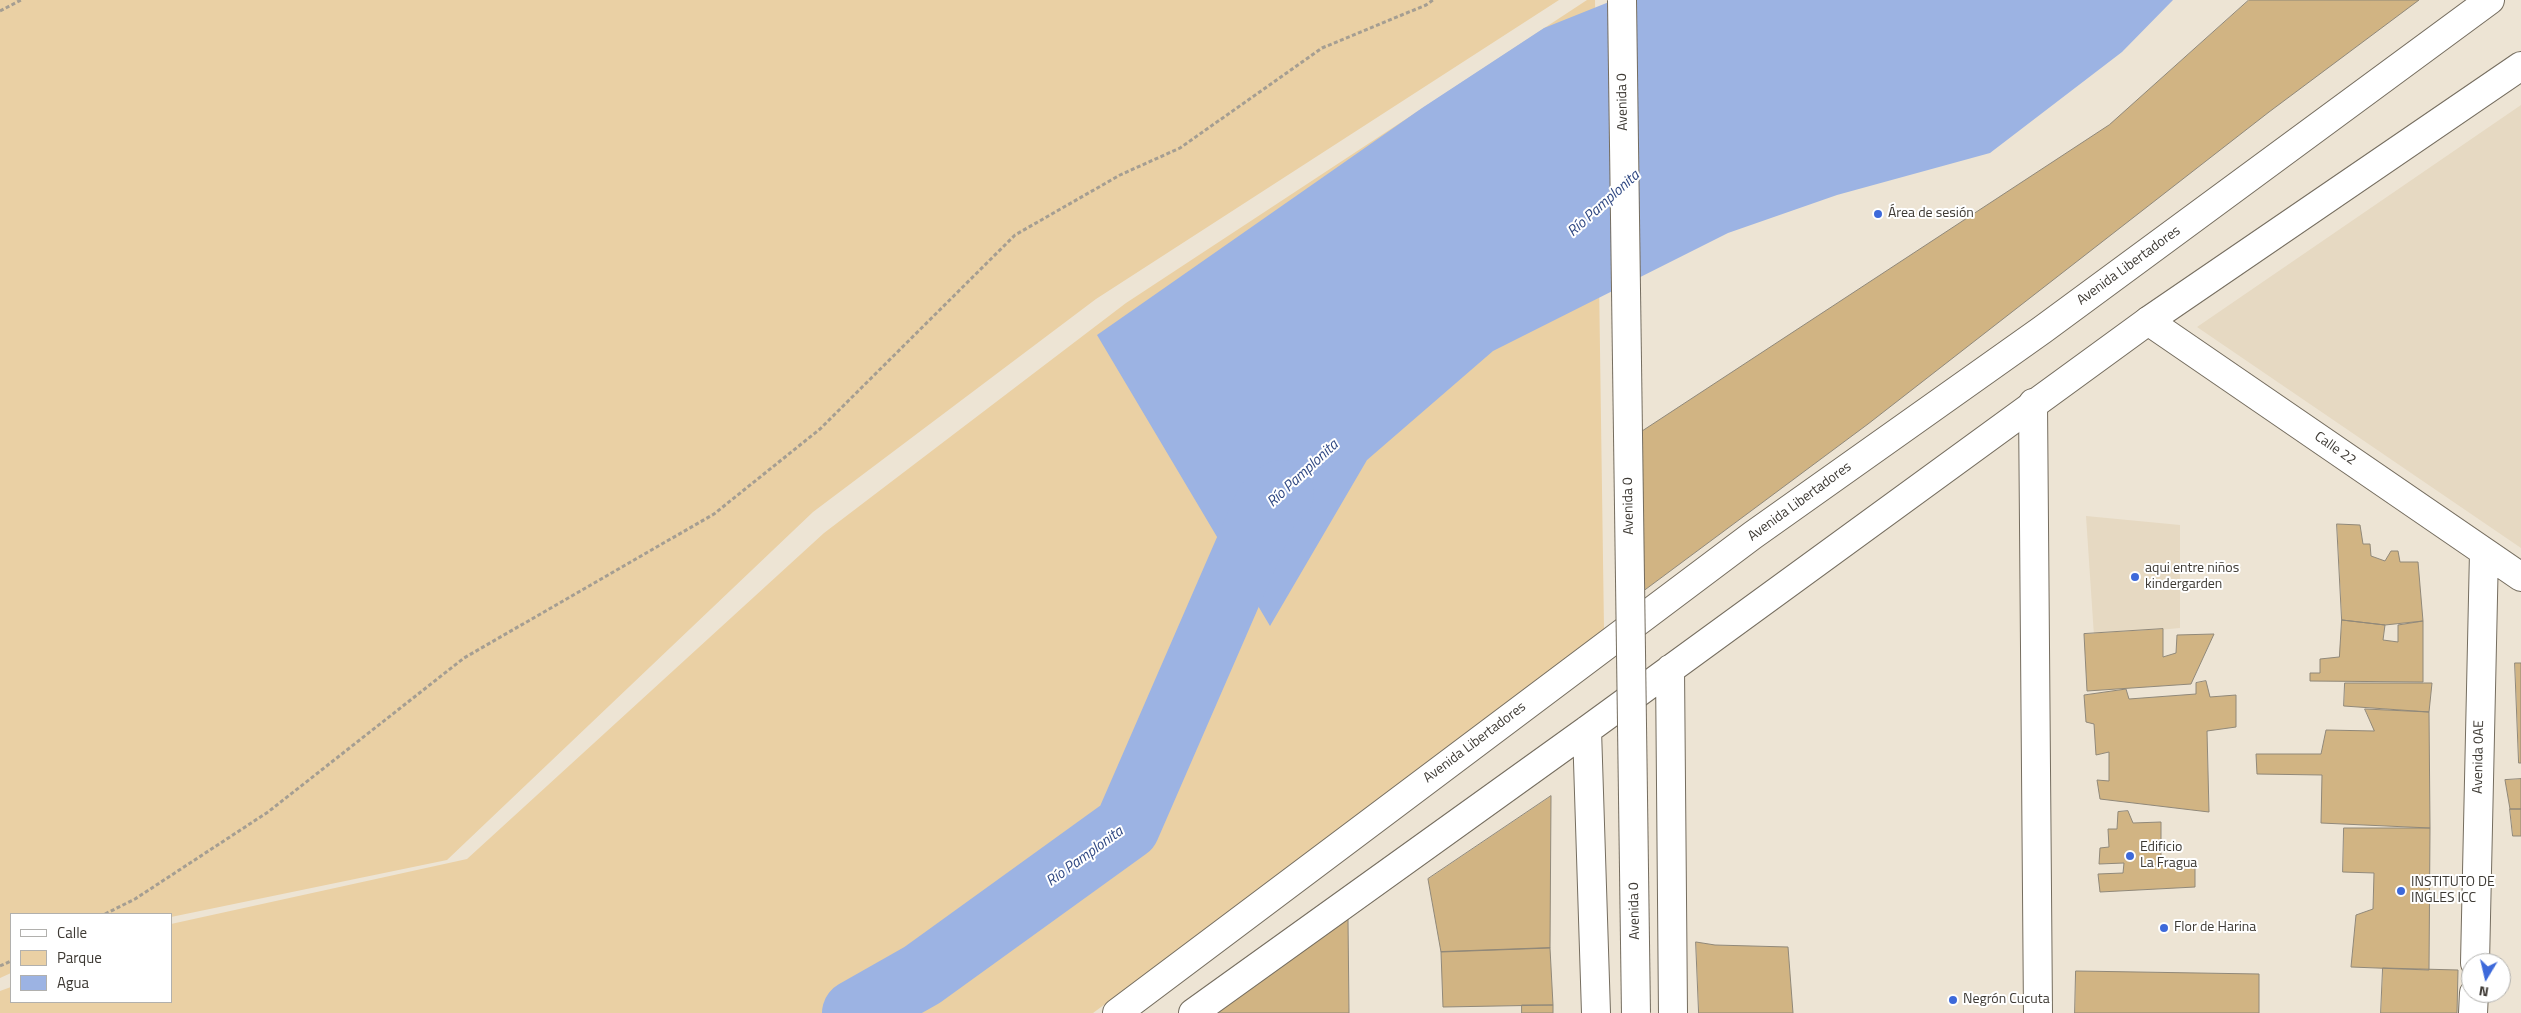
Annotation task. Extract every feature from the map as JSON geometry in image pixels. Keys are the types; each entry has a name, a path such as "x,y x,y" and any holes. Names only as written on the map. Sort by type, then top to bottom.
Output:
{"main road":[{"name":"Avenida 0","path":"1622,0 1636,1013"},
{"name":"Avenida Libertadores","path":"1117,1013 1754,535 2042,330 2490,0"},
{"path":"1193,1013 1587,730 2033,403 2148,321 2521,66"},
{"name":"Calle 22","path":"2148,321 2521,577"},
{"path":"2033,403 2038,1013"},
{"name":"Avenida 0AE","path":"2475,953 2484,552"},
{"path":"1670,669 1673,1013"},
{"path":"1587,730 1596,1013"}],"path":[{"path":"0,12 21,0"},
{"path":"107,913 134,899 268,812 464,658 714,514 820,428 1015,235 1120,176 1180,148 1322,48 1426,5 1433,0"}],"shaded area":[{"path":"2521,105 2521,548 2197,327"},
{"name":"aqui entre niños kindergarden","path":"2086,516 2180,525 2180,628 2094,636"}],"green space":[{"path":"0,0 1559,0 1096,299 813,512 447,860 172,917 172,913 10,913 10,973 0,978"},
{"path":"1587,0 1595,0 1604,629 1228,914 1093,1013 0,1013 0,991 10,987 10,1003 172,1003 172,924 467,859 824,533 1126,303"}],"water":[{"path":"1614,0 2173,0 2122,52 1990,153 1837,195 1728,233 1493,351 1367,460 1270,626 1097,335 1422,108 1544,28"}],"building":[{"path":"2249,0 2419,0 2269,112 1868,424 1642,592 1639,433 2109,125"},
{"path":"2337,524 2360,525 2363,544 2370,544 2371,556 2385,561 2391,551 2398,551 2400,562 2418,562 2423,621 2385,625 2342,620"},
{"path":"2342,620 2385,625 2383,640 2398,642 2398,625 2423,621 2423,682 2310,681 2310,673 2320,673 2320,659 2339,657"},
{"path":"2163,629 2163,657 2176,653 2177,635 2214,634 2191,684 2087,691 2084,634"},
{"path":"2515,663 2521,663 2521,763 2519,763"},
{"path":"2206,681 2210,697 2236,695 2236,727 2207,731 2209,812 2100,799 2097,780 2109,781 2109,752 2096,755 2094,724 2086,722 2084,695 2126,689 2129,699 2196,694 2196,683"},
{"path":"2345,683 2432,683 2429,712 2344,706"},
{"path":"2365,709 2429,712 2430,828 2321,823 2322,775 2257,774 2256,754 2321,754 2326,730 2374,731"},
{"path":"2521,779 2521,809 2510,809 2505,780"},
{"path":"1551,796 1550,948 1441,952 1428,879"},
{"path":"2510,809 2521,809 2521,836 2513,836"},
{"name":"Edificio La Fragua","path":"2128,811 2133,823 2161,822 2161,864 2195,864 2195,887 2100,892 2098,874 2123,873 2124,863 2099,864 2100,848 2109,847 2108,829 2117,829 2118,812"},
{"name":"INSTITUTO DE INGLES ICC","path":"2344,828 2430,828 2429,970 2351,967 2356,915 2373,909 2374,873 2343,872"},
{"path":"1348,919 1349,1013 1213,1013"},
{"path":"1696,942 1715,945 1788,947 1793,1013 1699,1013"},
{"path":"1550,948 1553,1005 1443,1007 1441,952"},
{"path":"2383,968 2458,970 2457,1013 2381,1013"},
{"path":"2076,971 2259,974 2259,1013 2075,1013"},
{"path":"1522,1005 1553,1005 1553,1013 1522,1013"}],"waterway":[{"name":"Río Pamplonita","path":"855,1013 922,975 1127,827 1267,505 1281,493"}],"place":[{"name":"Área de sesión","path":"1878,214"},
{"name":"aqui entre niños kindergarden","path":"2135,577"},
{"name":"Edificio La Fragua","path":"2130,856"},
{"name":"INSTITUTO DE INGLES ICC","path":"2401,891"},
{"name":"Flor de Harina","path":"2164,928"},
{"name":"Negrón Cucuta","path":"1953,1000"}]}
